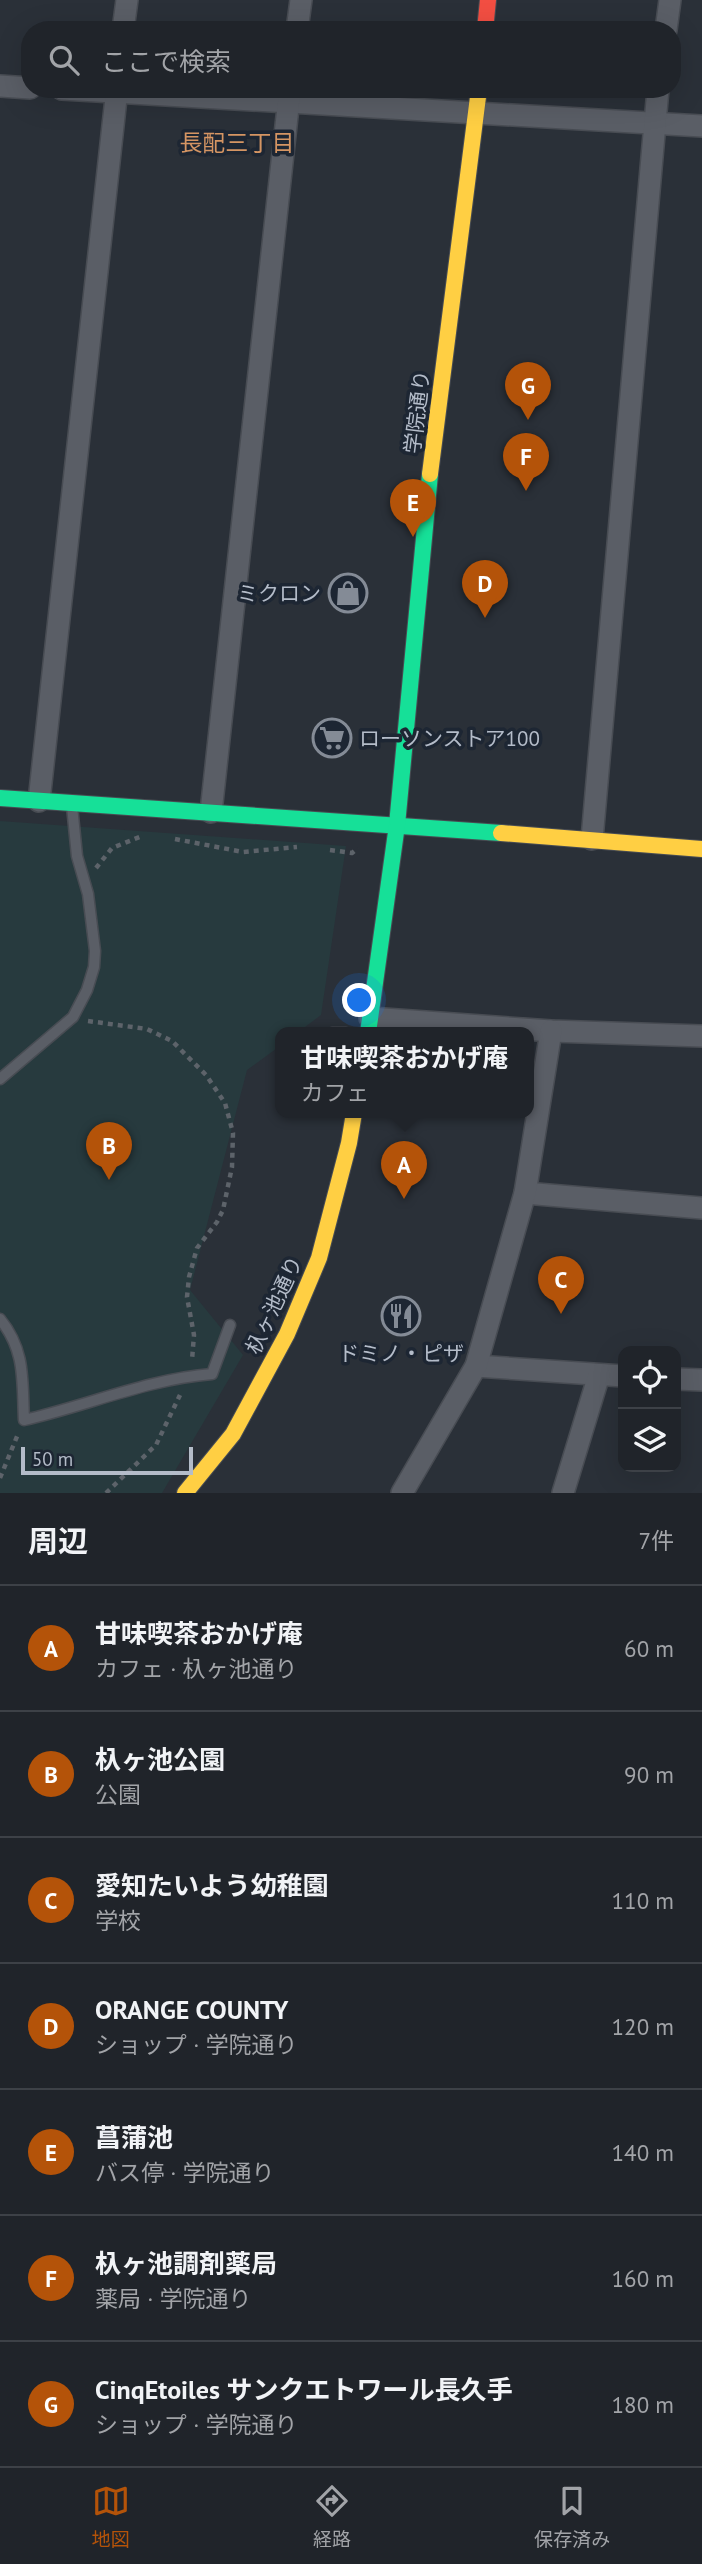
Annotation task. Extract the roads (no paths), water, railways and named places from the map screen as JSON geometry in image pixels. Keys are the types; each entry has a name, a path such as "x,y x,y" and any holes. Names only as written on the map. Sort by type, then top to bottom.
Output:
{"street":[{"path":"124,21 127,0"},
{"path":"298,21 301,0"},
{"path":"486,21 488,0"},
{"path":"667,21 670,0"},
{"path":"0,86 21,87"},
{"path":"39,801 116,98"},
{"path":"211,813 289,98"},
{"path":"322,98 477,112 702,126"},
{"name":"学院通り","path":"397,825 424,524 478,98"},
{"path":"592,839 657,98"},
{"path":"0,798 702,849"},
{"path":"397,825 369,1025 430,1027"},
{"path":"534,1030 702,1036"},
{"path":"402,1493 476,1366 525,1194 551,1031"},
{"name":"杁ヶ池通り","path":"185,1493 233,1434 287,1334 319,1258 353,1118"},
{"path":"525,1194 702,1208"},
{"path":"476,1366 618,1376"},
{"path":"563,1493 599,1375"},
{"path":"681,1379 702,1380"}],"lane":[{"path":"0,1079 73,1017 87,990 94,967 95,951 85,882 78,856 72,803"},
{"path":"0,1319 13,1335 22,1361 24,1420 186,1376 212,1374 230,1325"}],"place":[{"name":"CinqEtoiles サンクエトワール長久手","path":"528,420"},
{"name":"杁ヶ池調剤薬局","path":"526,491"},
{"name":"菖蒲池","path":"413,537"},
{"name":"ミクロン","path":"348,593"},
{"name":"ORANGE COUNTY","path":"485,618"},
{"name":"ローソンストア100","path":"332,738"},
{"name":"杁ヶ池公園","path":"109,1180"},
{"name":"甘味喫茶おかげ庵","path":"404,1199"},
{"name":"愛知たいよう幼稚園","path":"561,1314"},
{"name":"ドミノ・ピザ","path":"401,1316"}],"district":[{"name":"長配三丁目","path":"237,142"}]}
